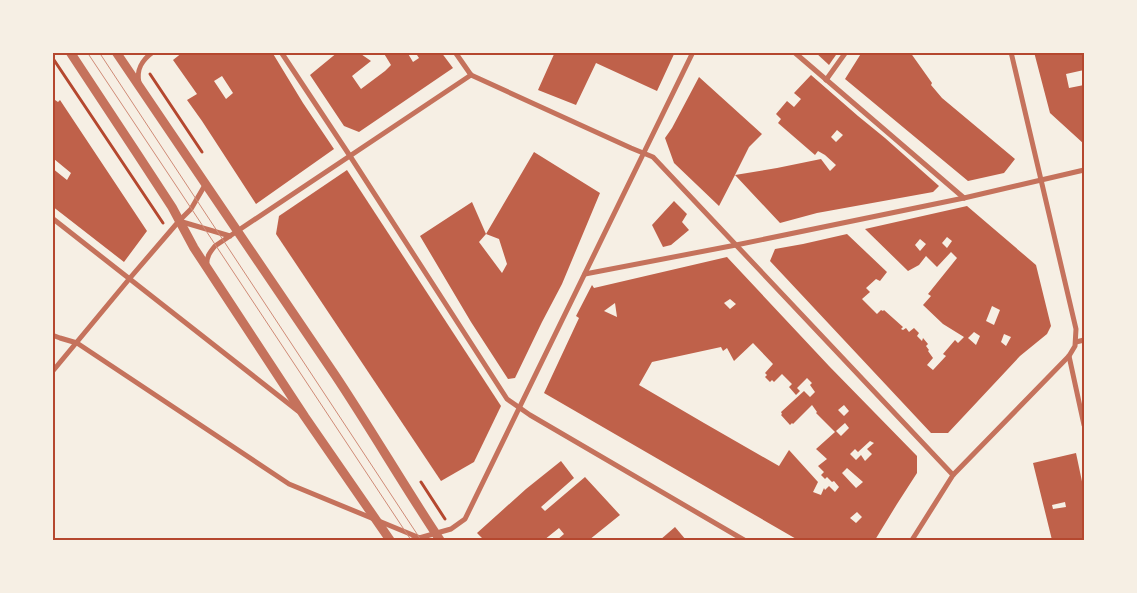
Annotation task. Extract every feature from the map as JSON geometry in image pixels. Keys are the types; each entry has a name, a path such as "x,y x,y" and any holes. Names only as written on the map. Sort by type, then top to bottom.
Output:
{"street":[{"path":"70,52 172,207 208,268 390,540"},
{"path":"116,52 205,185 234,233 336,377 437,537"},
{"path":"140,88 138,80 139,70 144,60 153,52"},
{"path":"281,52 507,399 744,540"},
{"path":"455,52 471,75 653,157 952,475"},
{"path":"412,540 437,537 465,519 693,52"},
{"path":"794,52 964,198"},
{"path":"826,80 846,52"},
{"path":"912,540 952,475 1069,356 1076,342 1076,329 1012,52"},
{"path":"208,268 209,253 216,246 471,75"},
{"path":"585,274 964,198 1084,170"},
{"path":"52,372 169,232 191,209 205,185"},
{"path":"52,218 306,417"},
{"path":"179,221 234,233"},
{"path":"52,335 76,343 288,484 420,538"},
{"path":"1076,342 1084,340"},
{"path":"1069,356 1084,425"}],"path":[{"path":"52,57 169,232"}],"building":[{"path":"183,52 272,52 334,149 256,204 187,100 197,94 173,60","holes":["222,76 233,93 226,99 214,81"]},
{"path":"338,52 358,52 371,61 352,76 361,89 391,65 383,52 407,52 413,62 419,58 415,52 441,52 453,68 359,132 344,126 310,75"},
{"path":"555,52 675,52 657,91 596,63 576,105 538,90"},
{"path":"815,52 838,52 829,65"},
{"path":"862,52 910,52 932,83 931,85 942,98 1015,159 1004,173 968,181 845,79"},
{"path":"1034,52 1084,52 1084,70 1066,74 1069,88 1084,85 1084,144 1050,113"},
{"path":"811,75 939,186 933,192 817,213 780,223 735,175 821,159 830,171 836,165 818,151 815,155 778,123 781,119 776,114 787,101 794,107 801,99 794,93","holes":["837,130 843,135 836,142 831,137"]},
{"path":"699,77 762,134 749,147 719,206 674,163 665,138"},
{"path":"52,98 58,102 60,100 147,231 124,262 52,206 52,168 67,180 71,173 54,159 52,161"},
{"path":"534,152 600,193 562,284 515,378 508,379 471,322 420,236 472,202 486,234","holes":["486,234 499,239 507,264 502,273 479,242"]},
{"path":"347,170 501,406 474,462 441,481 276,234 279,216"},
{"path":"674,201 687,214 682,222 689,230 671,245 663,247 652,225"},
{"path":"967,206 1036,265 1051,326 1047,334 1020,356 948,433 931,433 770,261 775,249 847,234 887,272 880,281 876,279 866,288 870,292 862,299 877,314 884,310 903,327 901,329 906,328 909,332 914,328 919,333 917,336 922,341 923,338 928,344 926,346 933,358 927,365 933,370 946,356 943,354 955,340 958,343 964,337 943,324 923,305 931,296 928,294 957,258 951,252 937,267 926,256 919,265 908,271 865,229","holes":["947,237 952,241 947,248 942,243","920,239 926,244 920,251 915,245","992,306 1000,310 994,325 986,321","974,332 980,336 976,345 968,338","1004,334 1011,337 1006,346 1001,342"]},
{"path":"727,257 917,456 917,473 875,540 798,540 544,393 579,318 576,316 592,285 594,288","holes":["730,299 736,304 730,309 724,303","615,303 617,317 604,311","753,343 773,364 765,373 767,375 765,377 770,382 772,380 774,382 782,374 792,384 789,387 796,395 800,391 797,388 807,378 812,383 810,385 815,392 810,397 804,391 781,412 781,415 790,425 812,405 816,413 835,432 816,449 827,459 818,466 824,472 821,475 825,479 827,477 832,482 834,481 839,487 835,492 829,486 825,490 824,488 821,495 813,492 818,482 789,450 779,466 639,385 652,362 721,347 723,351 727,348 734,361","844,405 849,411 844,416 838,410","845,423 849,428 841,436 836,431","870,441 874,443 867,449 872,454 865,461 861,455 856,460 850,454 855,449 858,452","847,468 863,482 856,488 842,473","857,512 862,517 856,523 850,518"]},
{"path":"1076,453 1084,491 1084,540 1052,540 1033,463","holes":["1065,502 1066,507 1053,509 1052,505"]},
{"path":"561,461 574,478 541,507 545,511 585,477 620,515 589,540 557,540 564,534 559,528 544,540 484,540 477,533 526,489"},
{"path":"675,527 686,540 660,540"}],"tram line":[{"path":"87,52 411,540"},
{"path":"99,52 421,540"}]}
